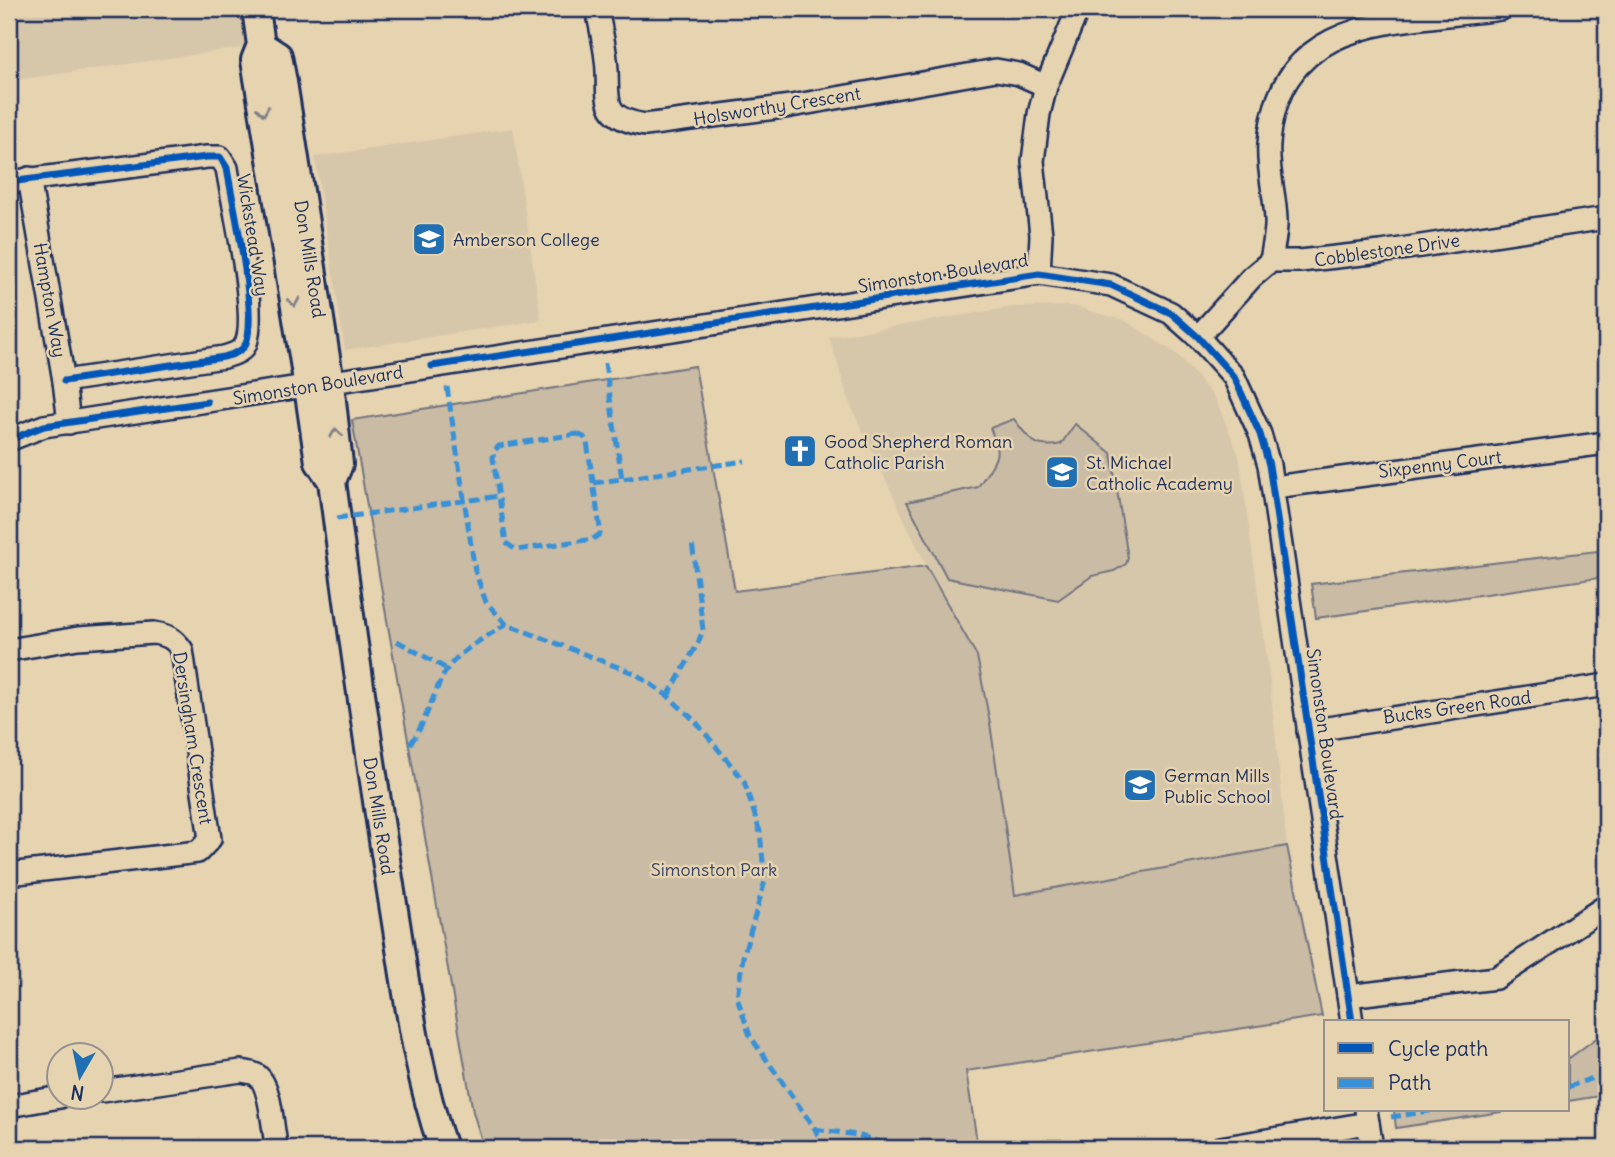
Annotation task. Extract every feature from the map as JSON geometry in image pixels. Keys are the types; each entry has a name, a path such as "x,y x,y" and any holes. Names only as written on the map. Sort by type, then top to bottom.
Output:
{"main road":[{"name":"Don Mills Road","path":"256,9 261,45 278,56 319,385 339,464 332,481 375,790 424,1087 443,1148"}],"street":[{"name":"Holsworthy Crescent","path":"597,9 607,61 607,99 614,112 624,121 636,124 790,106 996,70 1019,74 1046,86"},
{"path":"1040,274 1041,236 1032,161 1046,86 1078,9"},
{"path":"1198,337 1252,277 1271,261 1276,221 1268,160 1269,141 1280,90 1294,71 1314,50 1338,35 1388,23 1500,9"},
{"name":"Wickstead Way","path":"19,180 220,157 227,168 246,277 250,323 243,348 235,354 64,382"},
{"name":"Hampton Way","path":"19,180 64,382 69,423"},
{"name":"Cobblestone Drive","path":"1271,261 1300,261 1381,252 1606,218"},
{"name":"Simonston Boulevard","path":"9,440 44,426 1040,274 1111,285 1171,313 1198,337 1234,377 1260,434 1274,487 1352,1020"},
{"name":"Sixpenny Court","path":"1274,487 1606,443"},
{"name":"Dersingham Crescent","path":"9,650 78,638 154,633 176,641 182,650 211,839 198,852 9,874"},
{"name":"Bucks Green Road","path":"1308,731 1606,685"},
{"path":"1348,996 1496,978 1606,906"},
{"path":"116,1089 241,1071 253,1073 259,1076 265,1087 277,1148"},
{"path":"9,1106 46,1099"},
{"path":"1220,1148 1367,1116 1372,1148"}],"shaded area":[{"path":"9,9 256,9 261,45 9,81"},
{"name":"Amberson College","path":"513,128 541,320 345,350 315,157"},
{"path":"1074,306 1126,321 1177,354 1215,398 1239,455 1269,674 1287,846 1015,895 990,723 977,656 932,578 850,404 829,337 1013,307"}],"green space":[{"name":"Simonston Park","path":"695,366 735,591 926,566 977,656 990,723 1015,895 1287,846 1322,1016 966,1071 978,1148 484,1148 473,1112 352,420"},
{"path":"1014,419 1033,441 1045,445 1061,444 1075,424 1111,453 1128,558 1126,564 1114,571 1092,576 1058,600 947,578 907,502 978,487 993,465 997,453 990,428"},
{"path":"1606,550 1606,577 1316,618 1311,584"},
{"path":"1606,1031 1606,1095 1570,1101 1570,1058"},
{"path":"1394,1112 1501,1112 1396,1128"}],"marked path":[{"path":"605,363 622,479"},
{"path":"447,387 475,571 486,602 506,624"},
{"path":"577,434 587,442 600,534 593,539 516,550 506,543 494,451 499,446 577,434"},
{"path":"594,483 745,461"},
{"path":"337,518 500,496"},
{"path":"668,696 703,630 692,542"},
{"path":"410,744 452,663 466,650 506,624 636,674 668,696 696,722 744,781 760,832 765,881 743,957 737,997 750,1036 815,1129 824,1148"},
{"path":"397,641 447,669"},
{"path":"1570,1086 1606,1073"},
{"path":"1391,1117 1423,1112"},
{"path":"815,1129 857,1135 900,1148"}],"cycle path":[{"path":"9,182 207,157 220,157 227,168 247,288 248,334 244,347 224,357 64,381"},
{"path":"432,366 1039,274 1111,285 1171,313 1198,337 1234,377 1260,434 1269,465 1352,1020"},
{"path":"9,440 44,426 207,402"}],"place":[{"name":"Amberson College","path":"429,239"},
{"name":"Good Shepherd Roman Catholic Parish","path":"800,451"},
{"name":"St. Michael Catholic Academy","path":"1062,472"},
{"name":"German Mills Public School","path":"1140,785"}]}
